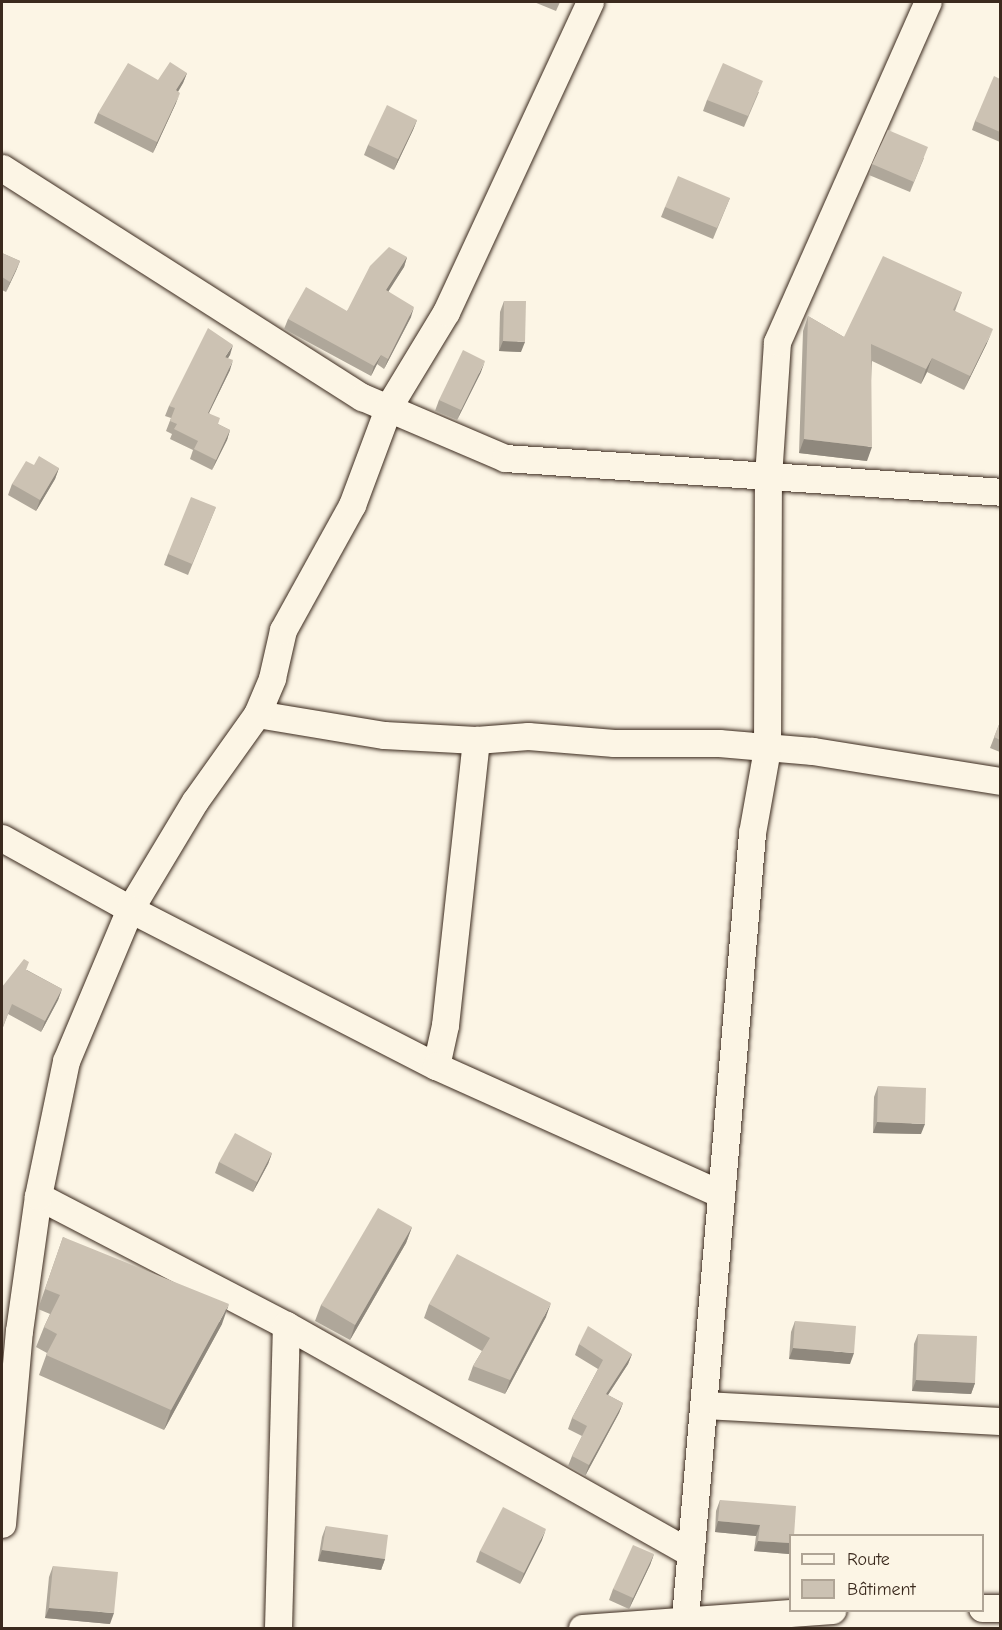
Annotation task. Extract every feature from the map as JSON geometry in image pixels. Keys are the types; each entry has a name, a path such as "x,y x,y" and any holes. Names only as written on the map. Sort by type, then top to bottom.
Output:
{"street":[{"path":"2,1524 19,1330 38,1196 66,1061 130,909 195,801 257,714 272,678 283,630 352,505 389,406 446,312 590,2"},
{"path":"685,1618 704,1406 719,1193 752,833 767,749 768,477 777,342 928,2"},
{"path":"2,168 362,396 505,458 1000,492"},
{"path":"257,714 333,729 476,740 528,736 614,743 719,743 767,749 813,751 1000,781"},
{"path":"436,1066 445,1025 476,740"},
{"path":"2,838 130,909 436,1066 719,1193"},
{"path":"38,1196 286,1324 690,1553"},
{"path":"278,1629 286,1324"},
{"path":"704,1406 1000,1421"},
{"path":"984,1608 1000,1608"},
{"path":"582,1629 685,1618 811,1612"}],"building":[{"path":"170,62 187,73 176,90 180,93 157,142 98,113 128,63 158,80"},
{"path":"723,63 763,81 748,116 707,100"},
{"path":"994,76 1000,79 1000,132 975,121"},
{"path":"387,105 417,120 398,159 368,145"},
{"path":"888,130 928,147 914,182 872,164"},
{"path":"678,176 730,198 717,228 665,207"},
{"path":"389,247 407,257 386,290 414,307 388,359 381,355 374,366 288,319 306,287 347,311 370,266"},
{"path":"2,253 20,261 10,282 2,277"},
{"path":"883,256 962,292 953,310 993,329 970,376 932,358 926,369 871,344 872,447 804,439 808,316 844,337"},
{"path":"504,301 526,301 525,342 503,341"},
{"path":"208,328 233,345 225,357 233,360 208,413 220,418 218,424 230,430 216,460 194,449 198,441 174,429 177,424 170,421 175,408 169,406"},
{"path":"463,350 485,361 461,410 439,400"},
{"path":"39,456 59,468 40,500 12,484 26,461 34,465"},
{"path":"191,497 216,507 192,564 168,554"},
{"path":"1000,722 1000,740 994,737"},
{"path":"24,959 29,962 26,970 62,989 45,1021 12,1004 2,1029 2,987"},
{"path":"878,1086 926,1088 925,1124 877,1122"},
{"path":"235,1133 272,1153 257,1182 219,1162"},
{"path":"378,1208 412,1227 355,1325 321,1305"},
{"path":"63,1237 229,1304 171,1410 46,1355 57,1334 44,1327 60,1295 45,1289"},
{"path":"457,1254 551,1303 510,1380 473,1366 490,1338 429,1304"},
{"path":"795,1321 856,1326 854,1353 793,1348"},
{"path":"588,1326 632,1354 606,1394 623,1403 589,1465 572,1456 587,1426 572,1418 603,1360 579,1344"},
{"path":"918,1334 977,1336 975,1383 916,1380"},
{"path":"720,1500 796,1506 794,1534 789,1534 789,1543 758,1541 760,1525 718,1521"},
{"path":"503,1507 546,1529 524,1573 480,1551"},
{"path":"326,1526 388,1535 385,1559 322,1550"},
{"path":"633,1545 654,1554 633,1598 613,1589"},
{"path":"53,1566 118,1572 114,1613 49,1608"}]}
